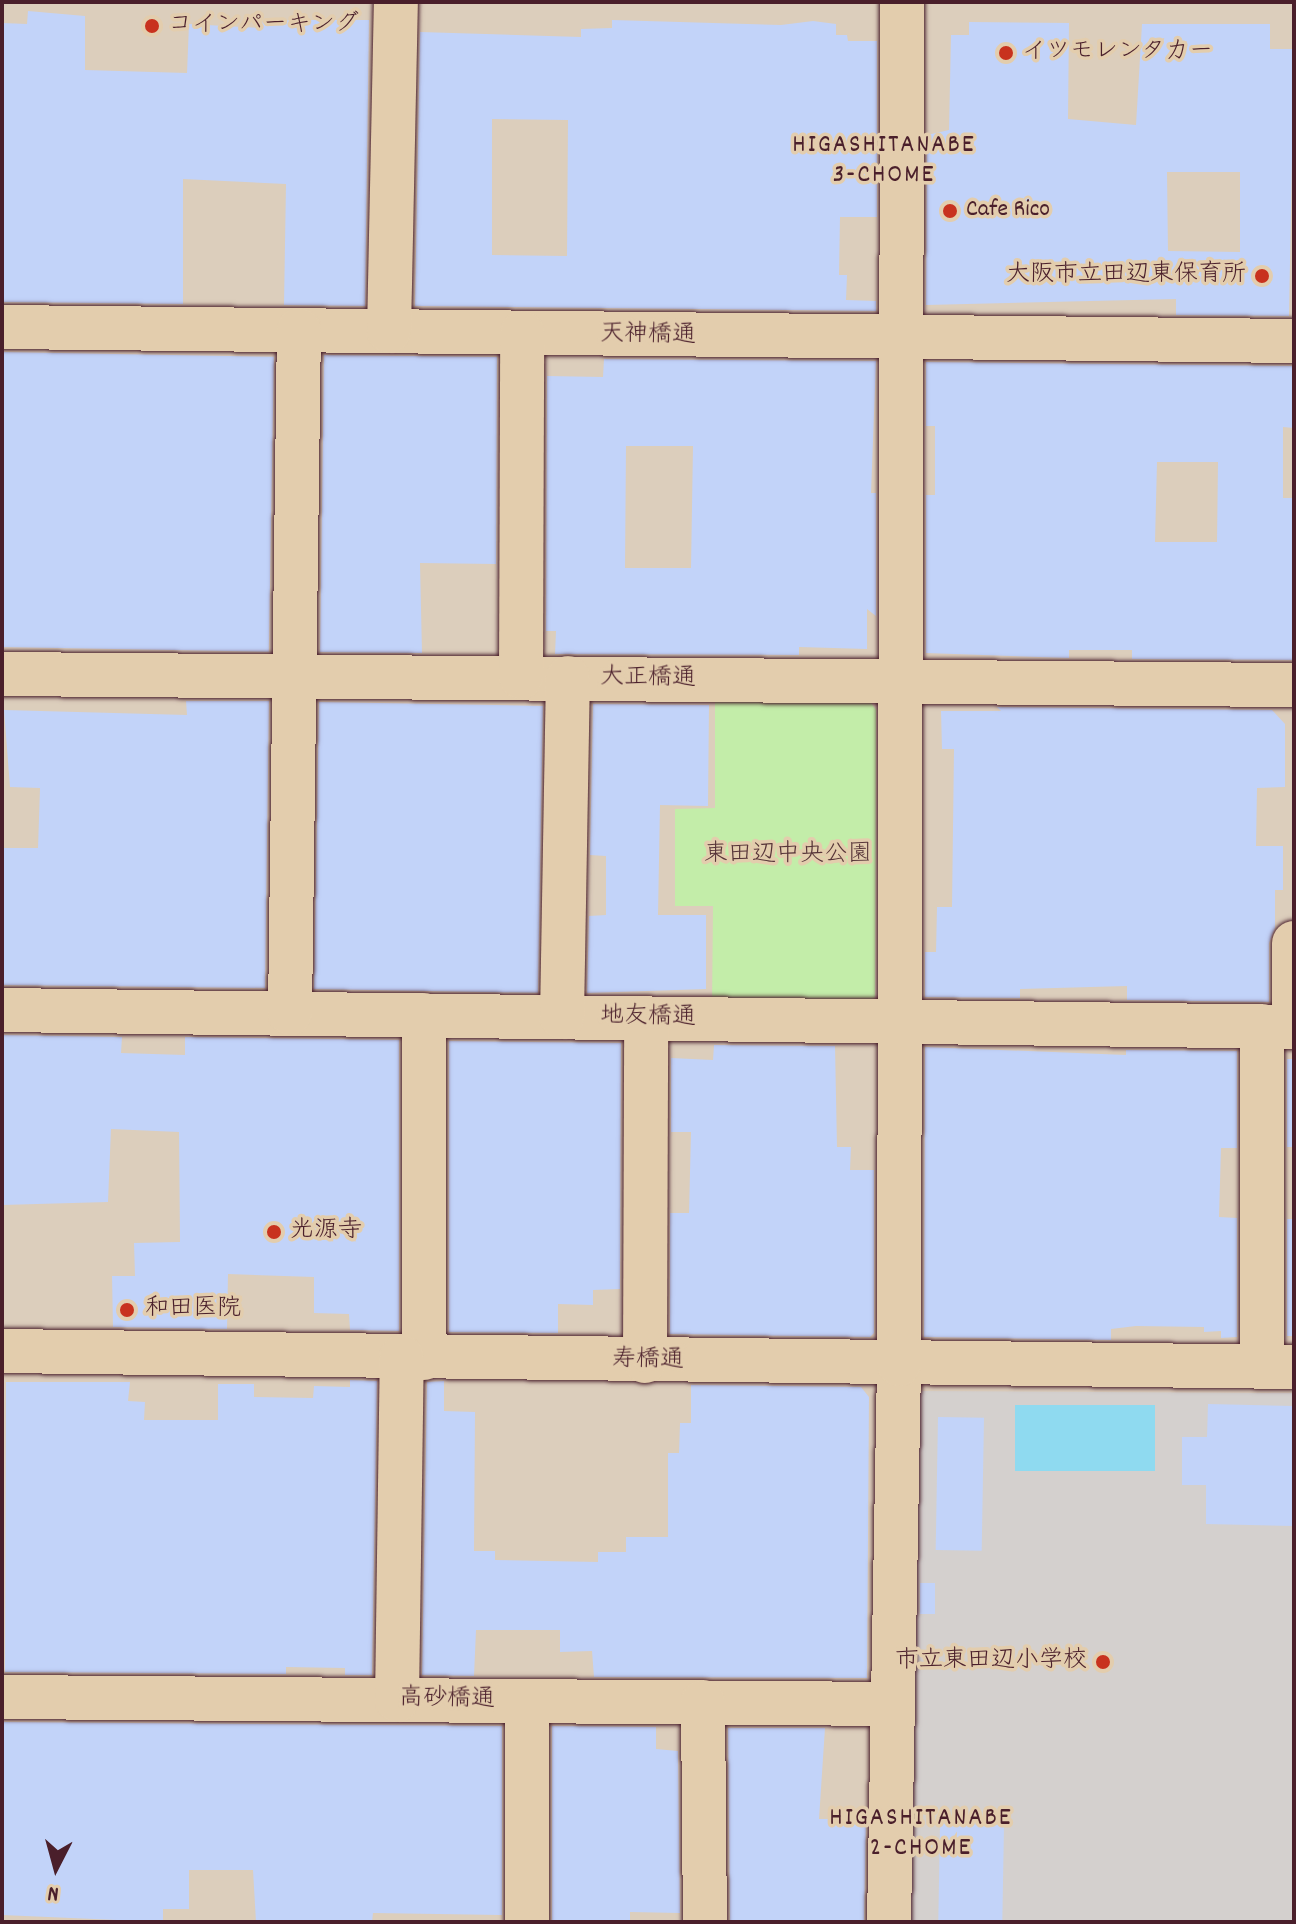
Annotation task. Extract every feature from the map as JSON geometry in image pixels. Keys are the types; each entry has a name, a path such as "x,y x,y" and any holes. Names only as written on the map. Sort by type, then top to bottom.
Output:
{"street":[{"path":"389,331 396,2"},
{"path":"889,1922 899,1364 902,2"},
{"name":"天神橋通","path":"2,327 899,341 1294,341"},
{"path":"290,1013 299,330"},
{"path":"521,677 522,333"},
{"name":"大正橋通","path":"2,674 1294,685"},
{"path":"562,1017 568,678"},
{"path":"1278,1366 1283,1026 1294,943"},
{"name":"地友橋通","path":"2,1010 1283,1026"},
{"path":"397,1700 413,1357 424,1015"},
{"path":"645,1361 646,1018"},
{"name":"寿橋通","path":"2,1351 899,1364 1278,1366"},
{"name":"高砂橋通","path":"2,1697 893,1704"},
{"path":"527,1701 527,1922"},
{"path":"703,1702 705,1922"}],"shaded area":[{"name":"市立東田辺小学校","path":"922,1391 1294,1393 1294,1922 909,1922 914,1403"}],"green space":[{"name":"東田辺中央公園","path":"868,698 876,710 875,997 866,1009 712,1008 713,906 675,906 675,809 715,808 715,701"}],"water":[{"path":"1015,1405 1155,1405 1155,1471 1015,1471"}],"building":[{"path":"28,11 85,16 85,70 187,73 189,24 259,28 259,23 290,20 369,20 365,306 284,305 286,184 183,179 183,304 2,302 2,23 27,24"},
{"path":"612,20 781,25 813,21 836,24 836,35 847,35 848,41 877,41 877,217 840,217 839,275 847,275 846,300 876,301 876,311 415,306 420,32 581,37 581,29 612,28","holes":["492,119 568,120 567,256 492,255"]},
{"path":"969,22 1069,23 1068,119 1136,125 1142,24 1270,24 1270,49 1294,49 1289,316 1176,315 1176,299 926,305 927,135 949,130 951,35 969,35","holes":["1167,172 1240,172 1240,252 1168,251"]},
{"path":"2,352 274,357 269,652 2,647"},
{"path":"324,355 497,357 496,564 420,563 422,653 320,652"},
{"path":"604,359 876,361 871,493 876,493 876,616 867,609 867,649 799,647 799,655 555,654 556,631 546,631 547,376 603,377","holes":["626,446 693,446 691,568 625,568"]},
{"path":"926,362 1294,366 1294,428 1283,427 1283,498 1294,498 1294,660 1132,659 1132,650 1069,650 1069,658 926,653 926,495 935,495 935,426 926,426","holes":["1157,462 1218,462 1217,542 1155,542"]},
{"path":"186,701 269,701 265,988 2,985 2,848 38,848 40,788 10,787 4,710 187,715"},
{"path":"319,702 543,706 538,993 314,989"},
{"path":"593,704 709,705 708,806 660,805 658,915 706,915 706,989 587,993 589,916 606,915 606,856 590,855"},
{"path":"997,707 1272,710 1285,724 1285,787 1257,788 1256,846 1283,846 1283,890 1275,890 1275,928 1269,943 1269,1002 1127,1000 1127,986 1020,989 1020,998 925,997 925,952 936,952 937,907 952,907 954,749 942,749 941,711 1001,711"},
{"path":"2,1035 122,1037 121,1053 185,1055 185,1037 399,1040 399,1331 350,1330 349,1314 314,1313 314,1277 228,1274 227,1329 113,1327 112,1276 135,1276 134,1243 180,1242 179,1132 111,1129 108,1202 2,1205"},
{"path":"449,1041 621,1043 620,1289 593,1290 593,1305 558,1304 558,1333 449,1332"},
{"path":"714,1045 835,1046 837,1147 851,1147 850,1170 874,1170 874,1333 870,1337 670,1334 670,1213 689,1213 691,1132 671,1132 671,1058 713,1060"},
{"path":"925,1047 1126,1055 1126,1050 1237,1051 1237,1148 1221,1148 1219,1217 1237,1218 1237,1337 1221,1338 1221,1331 1204,1332 1204,1327 1136,1326 1111,1329 1111,1340 924,1337"},
{"path":"1287,1059 1294,1059 1294,1147 1287,1147"},
{"path":"1287,1219 1294,1219 1294,1336 1287,1336"},
{"path":"350,1380 377,1381 372,1675 345,1675 345,1668 286,1667 286,1674 5,1672 6,1382 130,1382 128,1401 145,1402 144,1420 218,1420 218,1384 254,1384 254,1397 313,1398 314,1386 350,1387"},
{"path":"444,1381 444,1411 475,1412 474,1551 495,1551 495,1560 598,1562 598,1552 626,1552 626,1537 668,1537 668,1453 679,1453 680,1423 691,1423 691,1385 861,1387 869,1397 867,1678 594,1677 592,1651 560,1652 560,1630 476,1630 474,1676 422,1675 427,1382"},
{"path":"1208,1404 1294,1406 1294,1526 1206,1524 1206,1485 1182,1485 1182,1437 1207,1437"},
{"path":"938,1417 984,1418 982,1551 936,1550"},
{"path":"920,1583 935,1583 935,1614 920,1614"},
{"path":"4,1722 502,1726 502,1915 373,1913 372,1922 256,1922 253,1870 189,1870 189,1909 163,1909 163,1922 2,1915"},
{"path":"552,1726 656,1727 656,1749 678,1751 680,1913 630,1912 630,1922 552,1922"},
{"path":"728,1728 825,1728 819,1819 866,1819 864,1922 730,1922"},
{"path":"940,1824 1004,1825 1002,1922 938,1922"}],"place":[{"name":"コインパーキング","path":"152,26"},
{"name":"イツモレンタカー","path":"1006,53"},
{"name":"Cafe Rico","path":"950,211"},
{"name":"大阪市立田辺東保育所","path":"1262,276"},
{"name":"光源寺","path":"274,1232"},
{"name":"和田医院","path":"127,1310"},
{"name":"市立東田辺小学校","path":"1103,1662"}],"district":[{"name":"HIGASHITANABE 3-CHOME","path":"884,161"},
{"name":"HIGASHITANABE 2-CHOME","path":"921,1834"}]}
